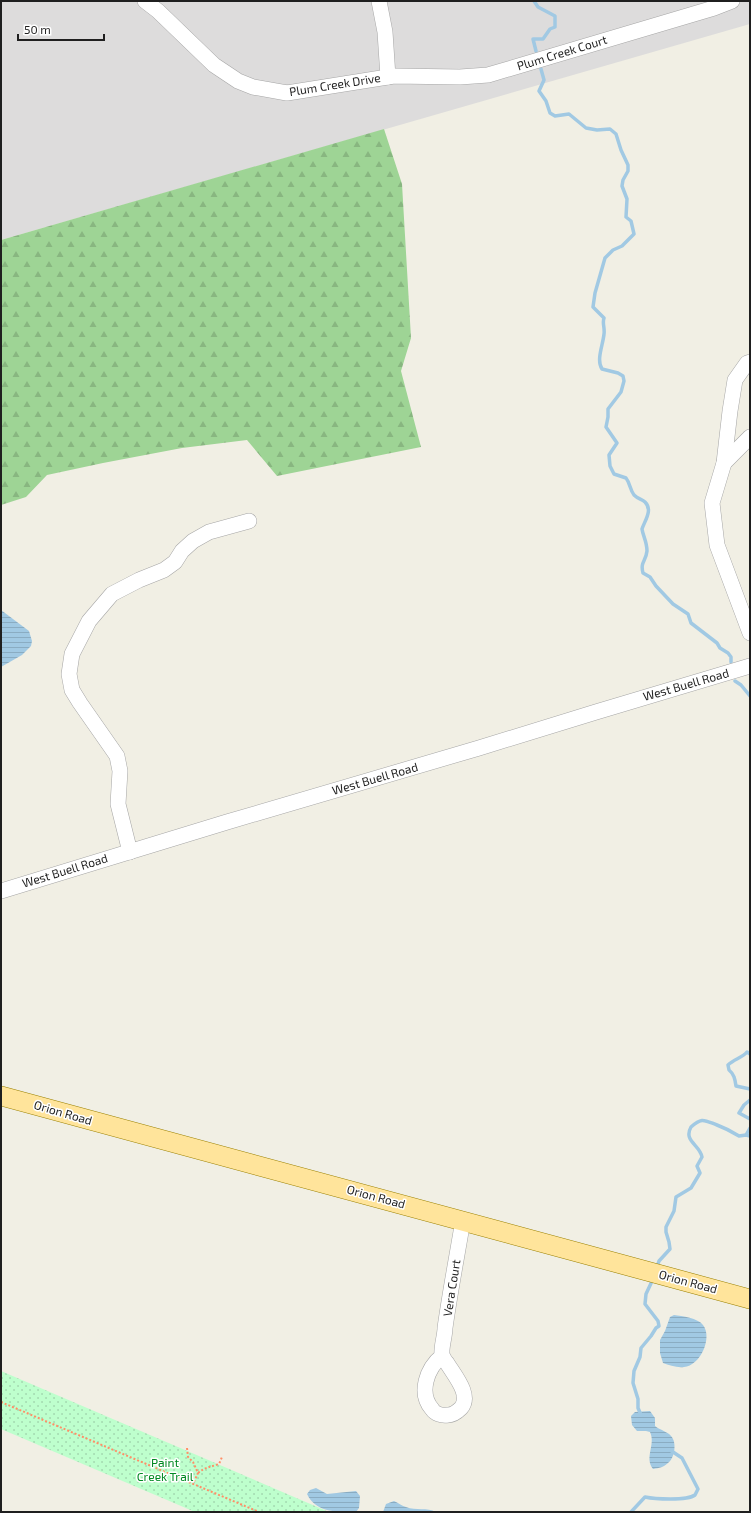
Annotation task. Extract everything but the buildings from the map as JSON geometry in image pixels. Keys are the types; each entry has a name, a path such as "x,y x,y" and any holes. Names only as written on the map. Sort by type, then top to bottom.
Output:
{"main road":[{"name":"Orion Road","path":"1,1096 750,1299"}],"street":[{"name":"Plum Creek Drive","path":"145,1 158,11 214,65 238,81 253,87 287,93 388,77"},
{"path":"380,1 385,32 388,77"},
{"name":"Plum Creek Court","path":"388,77 460,78 488,75 714,8 732,1"},
{"path":"750,362 735,380 724,463 712,504 717,545 750,633"},
{"path":"724,463 750,438"},
{"path":"130,852 118,804 120,771 116,756 72,690 69,674 72,654 89,621 112,594 139,580 164,570 175,562 182,551 193,540 209,532 249,521"},
{"name":"West Buell Road","path":"1,891 750,666"},
{"name":"Vera Court","path":"442,1356 448,1308 463,1220"}],"path":[{"path":"1,1402 259,1512"},
{"path":"187,1448 188,1458 193,1462 198,1473"},
{"path":"193,1484 198,1473 204,1468 219,1464 222,1457"}],"shaded area":[{"path":"1,1 750,1 750,24 1,240"}],"green space":[{"path":"384,129 402,184 411,338 401,371 421,447 277,476 247,440 182,448 47,475 26,497 1,505 1,240"},
{"name":"Paint Creek Trail","path":"1,1371 329,1512 195,1512 1,1429"}],"water":[{"path":"1,610 29,631 32,641 31,646 22,655 1,667"},
{"path":"674,1315 697,1321 703,1325 706,1330 706,1344 700,1357 695,1362 684,1367 676,1367 663,1363 660,1353 660,1340 670,1317"},
{"path":"650,1411 655,1418 655,1426 670,1435 675,1446 674,1454 670,1461 659,1468 653,1469 650,1460 652,1442 650,1432 637,1431 632,1425 631,1416 635,1412"},
{"path":"316,1488 327,1494 356,1491 360,1496 359,1508 356,1512 342,1512 321,1508 311,1500 307,1494 310,1490"},
{"path":"394,1501 410,1508 436,1512 383,1512 386,1504"}],"waterway":[{"path":"534,1 538,7 555,16 555,27 550,29 543,39 533,39 536,51"},
{"path":"541,69 544,80 539,91 546,101 550,113 555,116 569,114 586,128 597,130 610,129 616,134 628,165 628,171 623,180 622,186 627,199 626,217 631,221 634,234 622,246 613,250 605,258 595,293 593,307 604,318 600,365 602,369 618,373 623,376 624,381 621,392 608,409 606,427 617,443 609,455 610,466 614,474 626,478 634,495 643,500 648,508 648,515 642,529 647,551 642,566 643,573 650,577 656,586 673,604 688,614 691,623 728,653 731,657 731,662"},
{"path":"735,681 741,685 750,696"},
{"path":"750,1054 747,1052 728,1065 729,1070 734,1077 736,1086 750,1089"},
{"path":"750,1100 744,1105 739,1113 750,1119"},
{"path":"657,1267 659,1261 670,1249 666,1227 674,1211 676,1197 691,1188 700,1173 697,1166 702,1157 701,1153 690,1139 689,1132 691,1127 703,1120 723,1127 739,1136 750,1136"},
{"path":"746,1135 750,1128"},
{"path":"641,1415 638,1408 638,1399 633,1383 634,1371 640,1357 641,1348 659,1326 658,1321 645,1304 646,1294 653,1279"},
{"path":"631,1512 645,1497 678,1499 695,1495 698,1489 682,1458 670,1450"}]}
